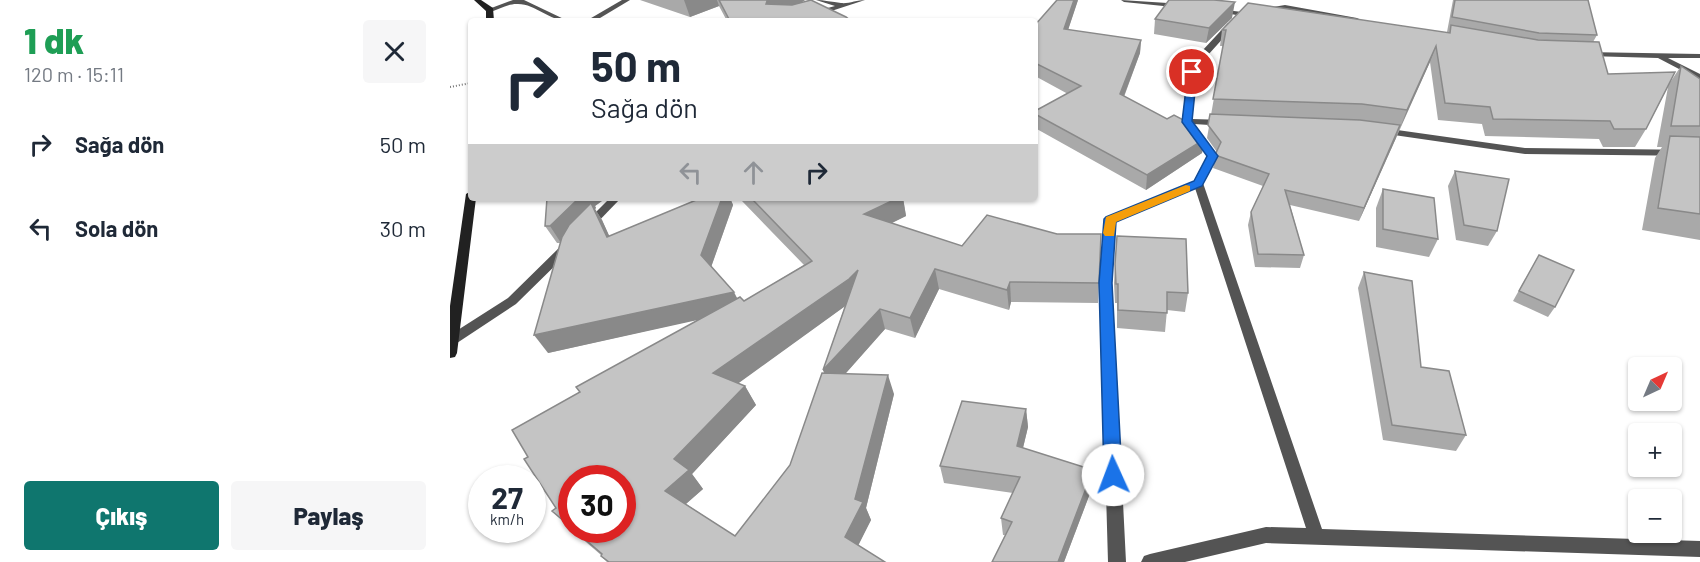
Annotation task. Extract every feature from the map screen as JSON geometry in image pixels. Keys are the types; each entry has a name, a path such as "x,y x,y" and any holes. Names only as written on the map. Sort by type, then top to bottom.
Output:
{"street":[{"path":"477,0 490,10"},
{"path":"595,18 627,0"},
{"path":"819,0 846,6"},
{"path":"806,16 862,0"},
{"path":"1124,0 1196,8"},
{"path":"490,10 518,1 558,18"},
{"path":"1207,9 1242,14 1286,3 1367,21"},
{"path":"490,10 490,18"},
{"path":"1116,562 1106,283 1110,219 1198,183 1212,156 1187,122 1192,72 1205,53 1242,14"},
{"path":"1577,53 1658,57 1700,56"},
{"path":"1658,57 1700,77"},
{"path":"1187,122 1232,123"},
{"path":"1367,128 1525,151 1700,153"},
{"path":"1198,183 1317,537"},
{"path":"450,353 470,201"},
{"path":"452,340 512,301 613,201"},
{"path":"1150,562 1266,535 1700,549"}],"path":[{"path":"450,87 468,84"}],"building":[{"path":"719,0 769,0 766,4 792,5 811,0 847,18 728,18"},
{"path":"1057,0 1074,0 1064,29 1141,40 1120,94 1167,119 1174,115 1195,126 1205,139 1147,175 1038,116 1038,109 1081,86 1038,64 1038,22"},
{"path":"1169,0 1235,2 1209,28 1155,19"},
{"path":"1455,0 1588,0 1597,35 1539,33 1452,17"},
{"path":"1248,3 1450,33 1451,25 1538,40 1599,42 1608,74 1675,72 1646,129 1614,129 1610,121 1493,119 1490,107 1445,103 1436,46 1407,110 1362,104 1213,99 1226,30 1222,30"},
{"path":"1681,66 1700,79 1700,126 1671,126"},
{"path":"1210,114 1360,120 1400,125 1364,208 1285,190 1304,255 1258,254 1251,212 1269,174 1215,155 1221,142 1208,125"},
{"path":"1670,136 1700,137 1700,214 1658,208"},
{"path":"1455,171 1509,179 1497,231 1464,225"},
{"path":"1383,189 1434,198 1438,239 1383,229"},
{"path":"547,201 576,201 550,226 545,226"},
{"path":"694,201 721,201 701,255 734,292 534,335 562,237 569,225 591,203 607,237"},
{"path":"754,201 892,201 864,214 962,246 987,215 1057,234 1101,234 1099,283 1010,282 1007,290 935,269 910,318 880,309 823,370 858,270 849,279 713,373 745,386 674,459 689,470 665,491 735,536 790,465 822,373 888,375 855,499 863,502 845,537 885,562 609,562 589,543 636,543 636,465 558,465 558,516 552,511 556,508 546,493 546,465 528,465 524,459 528,457 512,430 580,392 576,387 740,297 744,301 812,261"},
{"path":"1117,236 1186,239 1188,293 1167,292 1167,313 1118,310 1115,264"},
{"path":"1539,255 1574,270 1555,307 1519,291"},
{"path":"1364,272 1412,281 1421,367 1449,371 1466,435 1392,425"},
{"path":"962,401 1026,409 1017,446 1093,470 1058,562 992,562 1012,522 1001,518 1020,477 940,466"}],"slow traffic":[{"path":"1109,233 1110,219 1186,189"}],"route":[{"path":"1113,475 1106,283 1110,219 1198,183 1212,156 1187,122 1192,72"}]}
